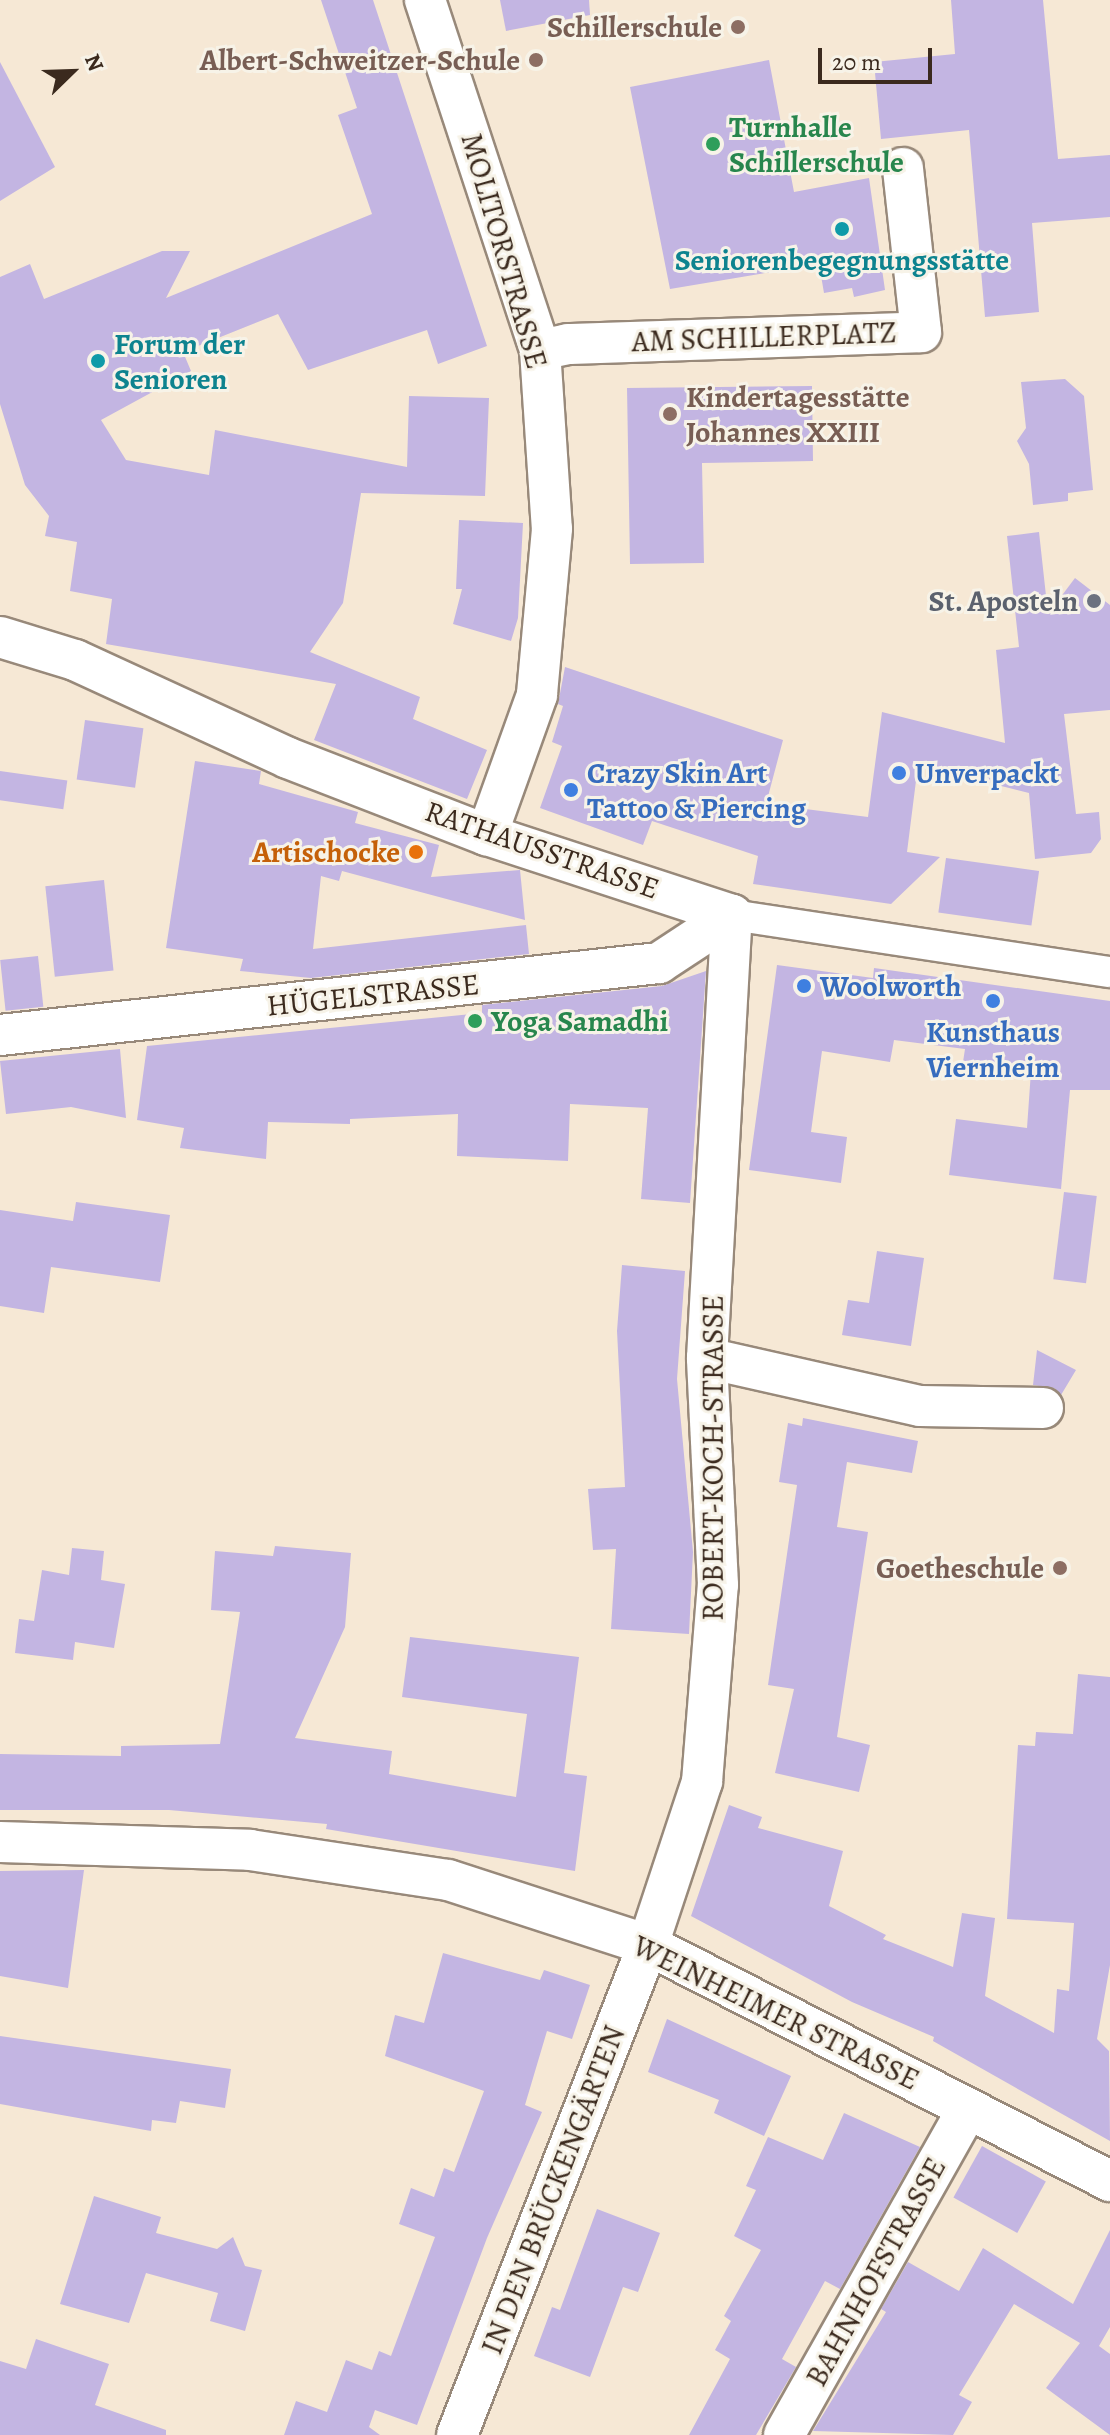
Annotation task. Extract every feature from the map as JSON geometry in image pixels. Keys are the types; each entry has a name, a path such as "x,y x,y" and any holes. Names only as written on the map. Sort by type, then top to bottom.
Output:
{"street":[{"name":"MOLITORSTRASSE","path":"425,0 540,350 552,529 537,695 487,835"},
{"name":"AM SCHILLERPLATZ","path":"540,350 568,344 921,332 903,168"},
{"name":"RATHAUSSTRASSE","path":"0,637 75,660 288,758 487,835 732,915 1110,972"},
{"name":"HÜGELSTRASSE","path":"0,1035 659,963 732,915"},
{"name":"ROBERT-KOCH-STRASSE","path":"648,1945 702,1782 718,1585 707,1358 732,915"},
{"path":"707,1358 920,1406 1043,1408"},
{"name":"WEINHEIMER STRASSE","path":"0,1842 250,1850 433,1878 648,1945 1110,2181"},
{"name":"IN DEN BRÜCKENGÄRTEN","path":"457,2435 648,1945"},
{"name":"BAHNHOFSTRASSE","path":"784,2435 968,2109"}],"building":[{"path":"321,0 373,0 487,346 438,364 427,330 308,370 278,314 183,352 191,371 101,420 126,460 209,475 215,430 407,467 409,396 489,398 485,496 361,493 343,603 310,652 420,697 413,719 487,750 467,799 314,740 336,684 106,644 112,599 70,591 77,542 45,536 49,516 25,485 0,404 0,277 30,264 44,299 162,251 190,251 166,298 372,214 338,115 357,108"},
{"path":"500,0 589,0 590,15 506,31"},
{"path":"951,0 1043,0 1058,159 1110,155 1110,217 1032,223 1039,312 985,317 969,130 881,139 874,62 955,54"},
{"name":"Turnhalle Schillerschule","path":"769,60 794,192 869,178 885,290 854,297 852,288 824,293 819,264 670,289 630,87"},
{"path":"0,62 55,167 0,201"},
{"path":"1065,379 1084,396 1093,490 1068,493 1068,501 1033,505 1029,464 1017,441 1026,428 1021,382"},
{"path":"812,386 813,461 702,463 704,563 630,564 627,388"},
{"path":"459,520 523,523 518,618 511,641 453,624 462,589 456,589"},
{"path":"1039,532 1048,614 1075,578 1110,605 1110,710 1064,714 1076,814 1099,812 1101,839 1091,853 1035,859 1029,793 918,765 907,852 940,857 891,904 753,884 758,856 652,821 643,845 540,808 562,746 552,742 563,706 558,704 565,667 783,740 766,804 868,817 882,712 1005,743 996,650 1019,647 1007,536"},
{"path":"85,720 143,728 135,788 77,779"},
{"path":"195,761 261,771 259,784 358,812 355,823 439,845 431,877 520,870 525,920 342,871 339,881 321,876 313,949 526,925 529,954 311,978 240,971 243,959 166,948"},
{"path":"0,771 67,780 63,809 0,800"},
{"path":"946,858 1039,871 1031,926 938,912"},
{"path":"104,880 114,971 55,977 45,886"},
{"path":"38,956 43,1007 6,1011 0,960"},
{"path":"777,965 873,978 874,968 1110,1001 1110,1090 1070,1090 1061,1189 949,1175 956,1119 1027,1128 1031,1071 963,1062 965,1049 894,1040 890,1062 822,1051 811,1132 847,1137 841,1183 749,1170"},
{"path":"706,971 690,1203 641,1199 648,1108 570,1104 568,1161 457,1156 458,1114 350,1119 350,1124 268,1122 266,1159 180,1148 184,1128 137,1120 147,1046 482,1013 482,1005 662,986"},
{"path":"120,1049 126,1118 71,1107 6,1114 0,1061"},
{"path":"1064,1192 1097,1196 1086,1283 1053,1279"},
{"path":"76,1202 170,1215 160,1282 51,1267 44,1313 0,1306 0,1210 73,1221"},
{"path":"877,1251 924,1258 911,1346 842,1335 848,1300 869,1303"},
{"path":"622,1265 685,1271 677,1379 693,1552 689,1634 611,1629 616,1549 593,1550 588,1489 625,1487 617,1331"},
{"path":"1037,1350 1076,1370 1061,1395 1054,1388 1033,1385"},
{"path":"803,1418 918,1441 912,1473 847,1462 837,1527 868,1532 837,1737 870,1745 859,1792 775,1773 794,1689 768,1685 797,1485 779,1482 788,1423 802,1426"},
{"path":"275,1546 351,1553 345,1627 295,1738 392,1751 389,1774 516,1797 527,1714 402,1697 410,1637 579,1657 564,1773 587,1776 575,1871 326,1829 327,1824 169,1810 0,1810 0,1754 121,1756 121,1746 220,1744 240,1612 211,1610 215,1551 273,1556"},
{"path":"72,1548 104,1551 101,1580 125,1584 114,1648 75,1642 73,1660 15,1653 19,1619 34,1621 42,1570 69,1575"},
{"path":"1078,1674 1110,1677 1110,1965 1097,2039 1109,2051 1110,2141 933,2041 934,2037 852,2002 691,1916 729,1805 762,1817 758,1828 843,1851 829,1906 886,1935 883,1939 953,1967 962,1913 995,1918 985,1996 1054,2033 1057,1989 1069,1991 1074,1923 1007,1919 1018,1745 1035,1746 1036,1732 1073,1734"},
{"path":"84,1870 68,1988 0,1976 0,1871"},
{"path":"443,1953 540,1980 544,1970 590,1985 572,2039 547,2031 525,2105 542,2112 487,2238 417,2425 375,2410 369,2427 380,2435 284,2435 296,2401 327,2412 346,2360 372,2370 379,2351 391,2356 435,2237 399,2224 411,2188 434,2197 444,2168 454,2172 484,2091 385,2056 395,2015 424,2023"},
{"path":"667,2019 791,2076 764,2136 714,2113 719,2100 648,2072"},
{"path":"0,2036 231,2069 225,2108 180,2101 176,2123 152,2120 151,2131 0,2104"},
{"path":"844,2113 920,2147 840,2289 825,2281 782,2359 796,2367 756,2435 689,2435 730,2359 715,2350 731,2321 724,2316 761,2250 734,2236 756,2190 746,2186 768,2137 823,2160"},
{"path":"982,2146 1046,2181 1017,2233 953,2198"},
{"path":"94,2196 161,2217 156,2233 217,2249 233,2237 245,2266 262,2270 245,2331 210,2321 218,2293 146,2273 129,2323 60,2304"},
{"path":"597,2209 660,2233 638,2292 623,2287 590,2377 534,2356 552,2307 560,2310"},
{"path":"1110,2230 1110,2327 1099,2346 1110,2354 1110,2435 1046,2388 1080,2343 1014,2304 959,2395 972,2402 953,2435 813,2431 886,2312 881,2309 908,2262 959,2291 983,2248 1073,2304"},
{"path":"36,2339 109,2364 95,2405 166,2430 166,2435 0,2435 0,2361 26,2369"}],"place":[{"name":"Schillerschule","path":"738,27"},
{"name":"Albert-Schweitzer-Schule","path":"536,60"},
{"name":"Turnhalle Schillerschule","path":"713,144"},
{"name":"Seniorenbegegnungsstätte","path":"842,229"},
{"name":"Forum der Senioren","path":"98,361"},
{"name":"Kindertagesstätte Johannes XXIII","path":"670,414"},
{"name":"St. Aposteln","path":"1094,601"},
{"name":"Unverpackt","path":"899,773"},
{"name":"Crazy Skin Art Tattoo & Piercing","path":"571,790"},
{"name":"Artischocke","path":"416,852"},
{"name":"Woolworth","path":"804,986"},
{"name":"Kunsthaus Viernheim","path":"993,1001"},
{"name":"Yoga Samadhi","path":"475,1021"},
{"name":"Goetheschule","path":"1060,1568"}]}
